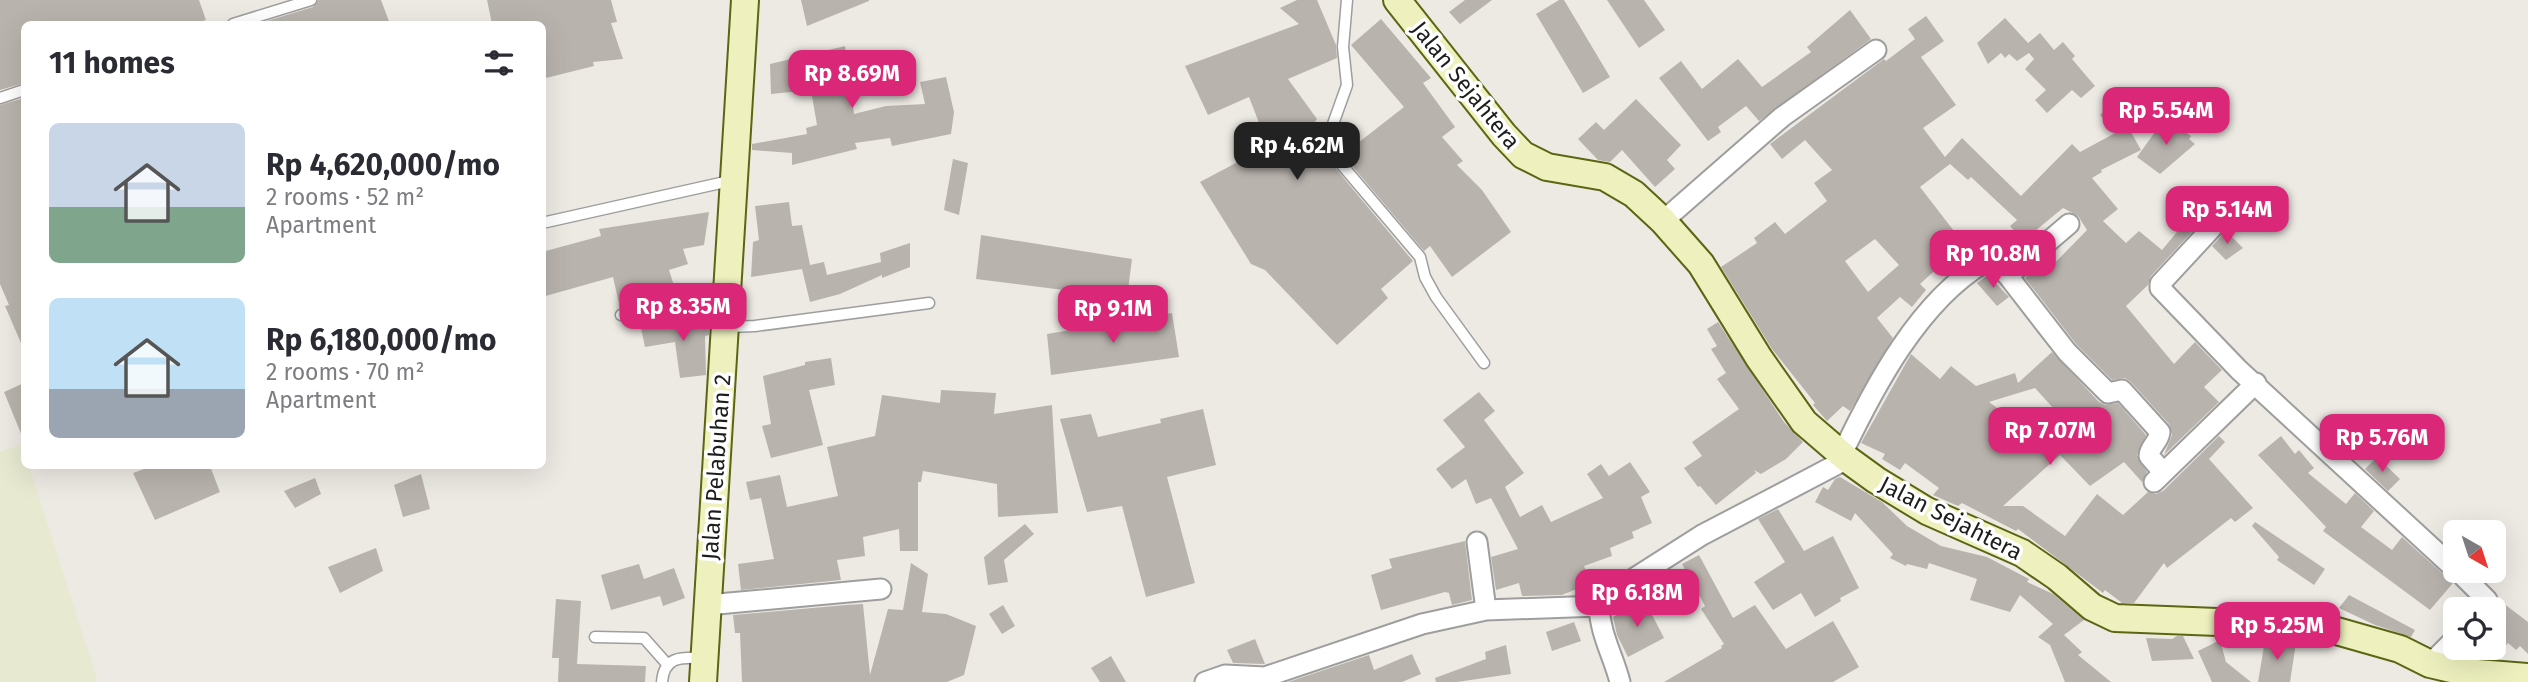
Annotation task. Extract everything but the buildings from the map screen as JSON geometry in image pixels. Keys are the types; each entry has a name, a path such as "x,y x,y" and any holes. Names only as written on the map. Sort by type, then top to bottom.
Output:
{"street":[{"name":"Jalan Pelabuhan 2","path":"703,670 745,0"},
{"name":"Jalan Sejahtera","path":"1397,0 1504,135 1523,155 1547,167 1605,177 1634,194 1663,221 1701,264 1759,358 1804,422 1876,480 1927,510 2022,553 2057,577 2092,607 2115,618 2319,626 2400,649 2430,664 2464,672 2528,677"},
{"path":"1663,221 1782,117 1876,50"},
{"path":"2236,201 2160,284 2160,288 2239,370 2443,558"},
{"path":"2008,276 2068,224"},
{"path":"1205,682 1265,677 1422,624 1486,610 1599,606 1611,593 1702,535 1845,457 1885,370 1939,301 1985,262 1996,263 2067,352 2108,393 2122,390 2155,425 2160,432 2159,437 2148,456 2159,477 2256,383"},
{"path":"1477,541 1486,610"},
{"path":"2469,583 2484,597"},
{"path":"708,605 881,589"},
{"path":"1599,606 1602,635 1620,682"},
{"path":"2430,664 2443,651"}],"lane":[{"path":"243,21 312,0"},
{"path":"1347,0 1343,47 1347,85 1333,124 1333,144 1342,165 1420,257 1425,277 1436,297 1484,363"},
{"path":"0,98 21,91"},
{"path":"546,222 734,180"},
{"path":"621,315 727,296"},
{"path":"726,327 755,326 929,303"},
{"path":"595,637 644,638 667,664"},
{"path":"662,682 667,664 676,659 703,670"}],"green space":[{"path":"21,444 21,469 30,469 98,682 0,682 0,452"}]}
